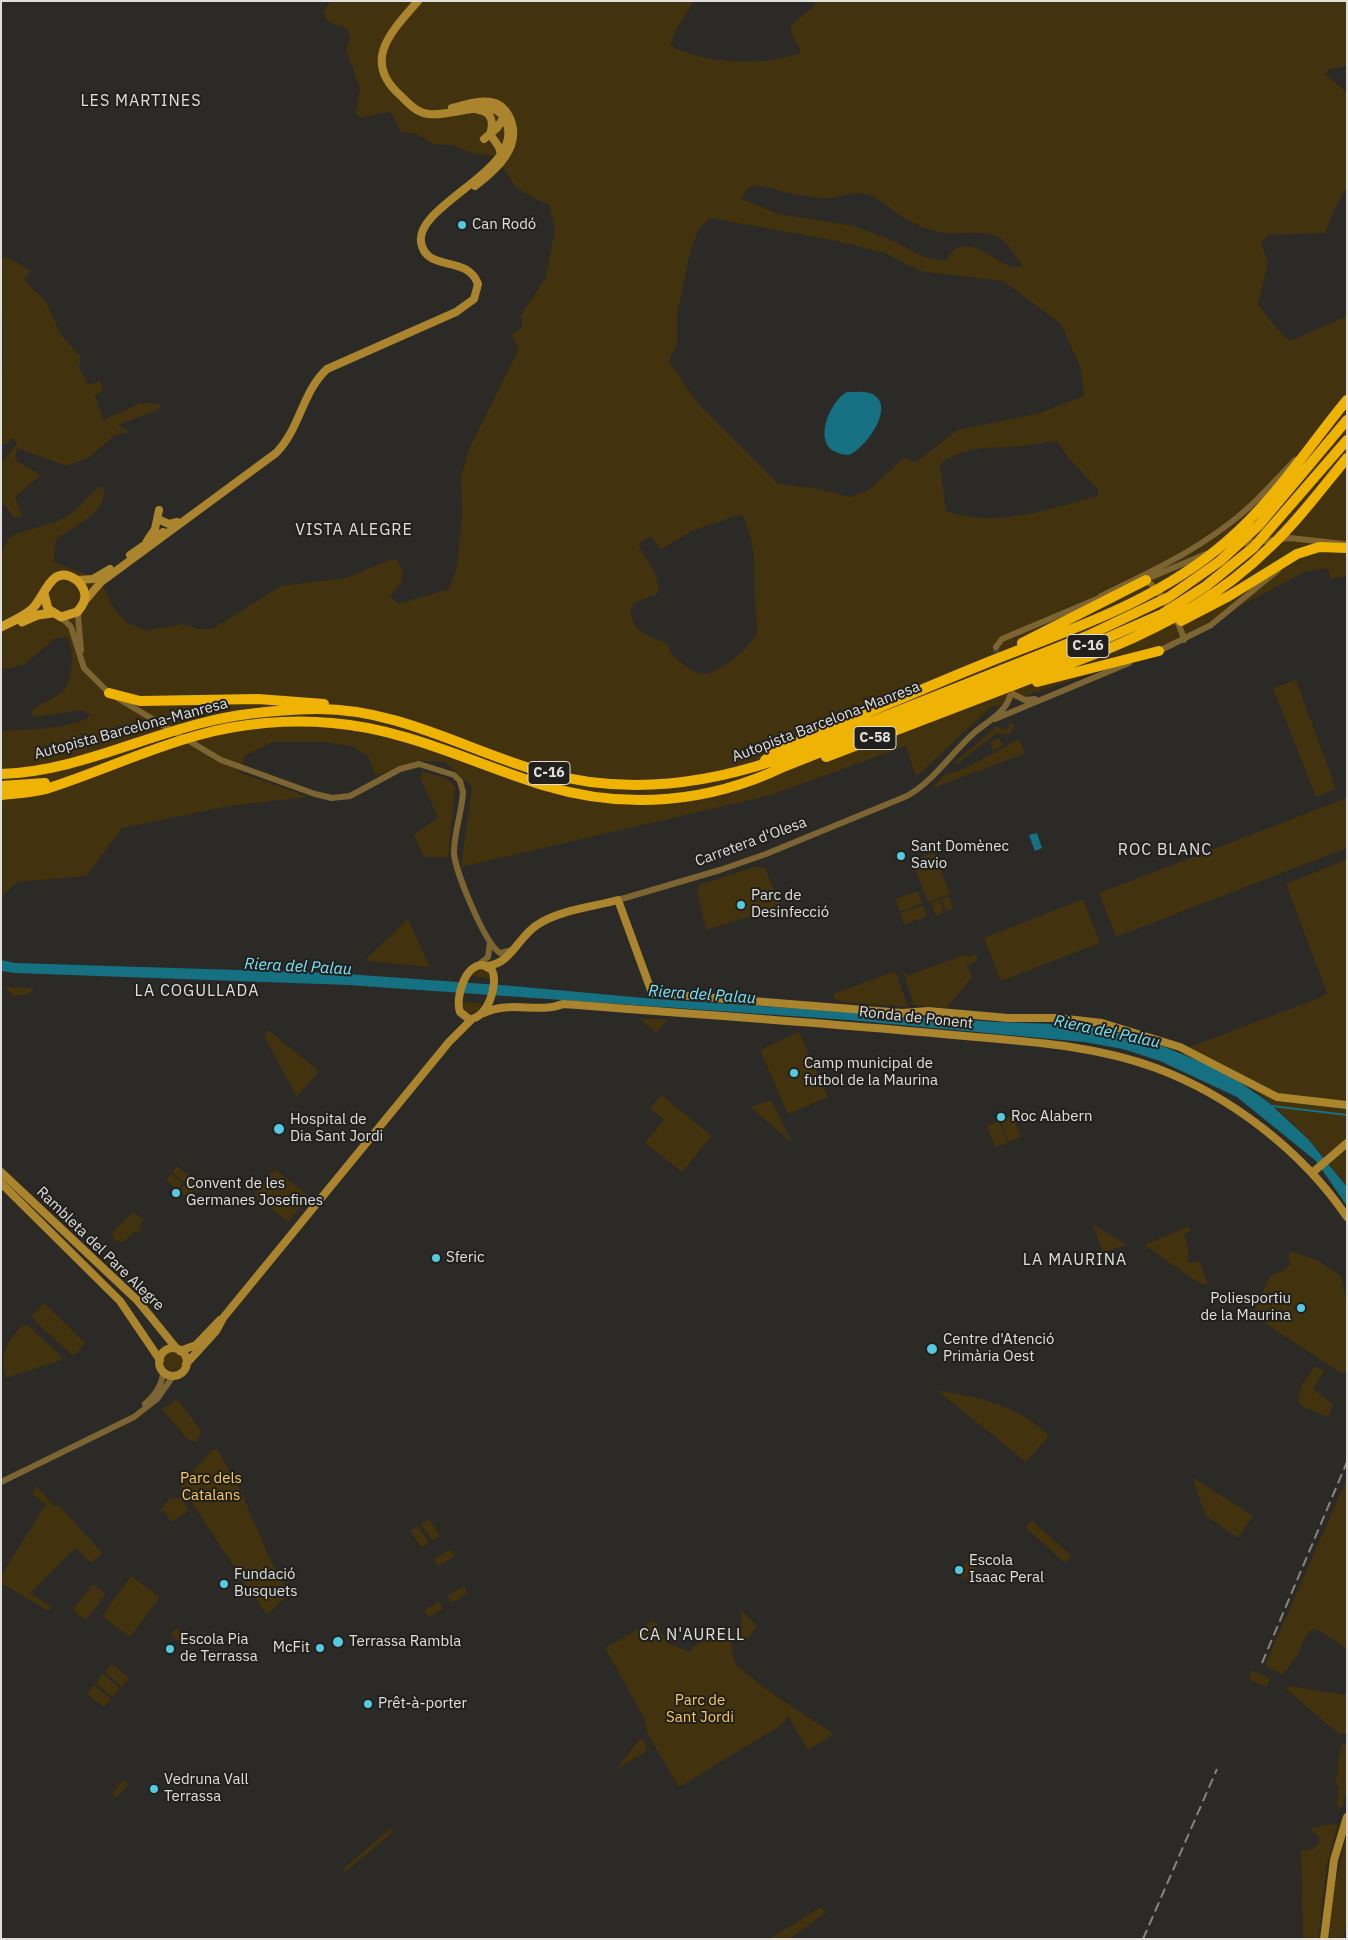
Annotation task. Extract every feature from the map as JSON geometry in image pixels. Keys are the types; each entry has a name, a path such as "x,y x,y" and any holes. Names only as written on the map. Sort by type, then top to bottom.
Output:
{"highway":[{"path":"1166,592 1236,533 1266,502 1314,438 1347,400"},
{"name":"Autopista Barcelona-Manresa","path":"1,774 42,771 71,764 200,723 226,717 284,710 354,711 428,729 541,771 590,782 650,785 680,784 751,769 1087,636 1166,592 1233,550 1248,536 1347,420"},
{"name":"Autopista Barcelona-Manresa","path":"71,778 200,735 262,724 304,722 368,727 426,742 546,786 610,798 652,800 685,797 751,782 783,767 1131,629 1181,616 1213,581 1268,533 1347,440"},
{"path":"1181,616 1226,585 1270,548 1347,458"},
{"path":"1165,621 1229,596 1297,554 1319,548 1347,549"},
{"name":"C-58","path":"961,673 1146,580"},
{"name":"C-58","path":"751,769 780,749 961,673 1154,599"},
{"name":"C-58","path":"751,782 789,772 1011,692 1147,632 1165,621"},
{"path":"1011,692 1018,687 1159,651"},
{"path":"109,694 145,702 258,699 301,701 354,711"},
{"path":"1,795 44,789 71,778"},
{"name":"C-16","path":"1,786 71,778"}],"main road":[{"path":"418,1 384,47 381,68 389,84 412,107 424,113 437,114 491,108 500,113 504,118"},
{"path":"1,632 38,615 71,616 82,606 100,582 156,543 282,448 313,386 327,369 456,312 474,298 478,284 472,273 464,267 434,260 426,252 422,244 425,226 452,201 487,177 503,157 512,140 511,121 503,108 490,102 472,104 437,114"},
{"path":"490,102 503,112 507,128 503,157"},
{"path":"472,110 483,110 489,114 493,124 489,135"},
{"path":"489,135 504,118"},
{"path":"489,135 500,134 506,142"},
{"path":"489,135 503,157"},
{"path":"1,627 31,610 44,594 48,584 57,577 67,576 76,580 88,580 99,576 221,494"},
{"path":"142,546 155,529 159,510 164,531"},
{"path":"160,520 168,524 177,522"},
{"path":"156,543 164,531"},
{"path":"76,580 84,589 82,606"},
{"path":"44,594 46,606 57,615"},
{"name":"Carretera d'Olesa","path":"511,952 532,929 545,921 618,900"},
{"name":"Ronda de Ponent","path":"618,900 652,994 894,1012 1081,1020 1174,1044 1210,1060 1268,1094 1285,1099 1347,1105"},
{"path":"484,1013 488,1004 493,973 511,952"},
{"path":"493,973 511,952"},
{"path":"456,1033 460,1012 458,1002 471,968 478,965 493,973"},
{"name":"Ronda de Ponent","path":"223,1318 456,1033 472,1019 502,1006 549,1008 563,1004 917,1030 1090,1051 1143,1064 1185,1081 1252,1121 1312,1173 1347,1217"},
{"path":"460,1012 464,1017 472,1019"},
{"path":"1312,1173 1347,1143"},
{"name":"Rambleta del Pare Alegre","path":"1,1172 137,1300 178,1350"},
{"name":"Rambleta del Pare Alegre","path":"1,1183 120,1301 160,1360"},
{"path":"223,1318 216,1331 182,1371 174,1375 163,1371 160,1360 165,1351 190,1349 223,1318"},
{"path":"178,1350 186,1358 186,1364"},
{"path":"1324,1939 1334,1860 1347,1817"}],"street":[{"path":"996,647 1002,639 1088,602 1164,566 1216,534 1258,498 1314,438"},
{"name":"C-58","path":"1146,580 1213,551 1258,540 1290,538 1347,544"},
{"path":"985,724 1184,640 1211,625 1288,563 1316,552 1347,549"},
{"path":"1088,602 1146,580 1181,616 1184,640"},
{"path":"79,658 81,652 78,616 82,606"},
{"path":"57,615 72,627 79,658 89,676 109,694 213,756 282,783 332,798 350,796 400,769 414,765 430,767 456,777 462,784 463,795 455,843 455,862 491,945 493,973"},
{"path":"1172,646 1177,638 1181,616"},
{"path":"1011,692 1025,700 1043,698"},
{"name":"Carretera d'Olesa","path":"618,900 720,870 766,854 907,796 922,786 958,748 1005,706 1011,692"},
{"path":"491,945 500,953 511,952"},
{"path":"478,965 488,957 491,945"},
{"path":"128,1420 154,1396 162,1379 163,1371"},
{"path":"1,1482 128,1420 157,1400 174,1375"}],"green space":[{"path":"331,1 694,1 676,30 670,45 716,60 752,62 800,53 801,50 792,36 791,26 815,5 813,1 1347,1 1347,66 1330,69 1325,74 1347,93 1347,186 1325,233 1269,235 1261,243 1268,262 1258,305 1290,341 1347,316 1347,576 1331,579 1327,568 1305,572 1169,643 1097,672 990,708 916,777 906,746 768,796 461,867 472,787 445,762 415,761 376,776 368,756 353,747 325,742 273,742 246,755 238,772 309,797 229,806 122,828 86,876 17,882 1,897 1,731 64,726 85,719 90,714 81,710 36,717 31,713 66,687 71,673 72,656 66,637 54,639 25,664 1,670 1,554 8,539 13,535 61,519 75,510 101,486 104,487 100,505 94,513 55,541 54,562 99,579 111,602 122,617 127,622 144,631 183,624 198,629 212,629 281,586 346,578 392,559 398,561 403,574 400,585 390,595 398,604 449,589 457,567 462,516 461,476 470,447 519,348 511,335 522,328 521,315 546,277 555,229 549,205 531,197 515,186 495,156 475,154 452,145 433,144 417,134 401,132 393,115 387,112 361,118 356,113 360,88 346,50 350,37 349,34 346,28 328,21 324,10","holes":["757,185 792,194 819,198 832,198 858,193 868,194 896,213 928,229 949,233 981,233 1001,238 1023,266 1007,265 981,250 964,246 955,249 945,261 924,257 894,241 854,226 779,214 741,199 748,188","710,218 832,240 885,253 919,271 1003,281 1061,324 1081,369 1084,396 1036,414 957,430 915,463 905,457 867,491 850,497 814,488 778,484 700,406 669,362 677,343 677,315 690,253 698,230","1057,441 1066,455 1098,489 1097,496 1041,511 1003,518 965,516 946,511 940,464 958,454 974,449 1016,447","742,514 753,548 757,624 755,637 742,652 716,670 701,674 688,668 677,659 670,652 667,643 648,636 638,628 634,623 631,609 635,602 656,595 659,591 656,575 638,544 651,536 661,549 694,530"]},
{"path":"6,257 32,271 24,277 32,289 45,300 61,335 81,357 79,367 88,385 100,381 103,391 95,395 103,420 141,403 160,404 158,410 118,425 130,432 115,435 88,458 66,466 17,448 15,460 41,475 15,497 23,517 14,517 1,501 1,464 17,443 13,438 4,445 1,444 3,340 1,261"},
{"path":"1296,680 1336,789 1316,797 1273,688"},
{"path":"1010,722 1015,726 1008,735 997,733 957,764 954,763 997,726 1004,730 1008,728"},
{"path":"999,738 1003,745 993,751 990,742"},
{"path":"1019,739 1024,751 1023,754 931,789 944,775 966,768"},
{"path":"422,772 445,778 455,787 448,857 424,857 414,835 438,817 420,778"},
{"path":"1347,798 1347,848 1116,937 1099,893"},
{"path":"934,853 950,894 928,902 912,861"},
{"path":"1347,859 1347,1187 1322,1155 1292,1122 1258,1093 1224,1071 1184,1055 1187,1048 1319,998 1327,993 1286,884"},
{"path":"754,867 765,868 781,907 706,930 697,892 699,885"},
{"path":"918,891 922,903 900,912 895,899"},
{"path":"949,896 953,909 946,911 941,899"},
{"path":"939,899 944,912 936,916 931,902"},
{"path":"1083,899 1100,943 1001,981 984,938"},
{"path":"923,905 927,916 904,925 900,913"},
{"path":"408,919 430,967 367,961 366,959"},
{"path":"966,954 968,957 976,954 978,960 967,965 972,977 947,1008 914,1005 902,969 907,976"},
{"path":"476,970 486,971 490,978 471,976"},
{"path":"893,972 896,973 908,1007 844,1002 833,999 835,993"},
{"path":"5,987 34,988 27,995 14,996"},
{"path":"462,1002 482,1003 478,1011 469,1014 464,1009"},
{"path":"640,1019 668,1019 656,1033"},
{"path":"268,1030 319,1071 297,1097 264,1036"},
{"name":"Camp municipal de futbol de la Maurina","path":"799,1032 828,1097 788,1114 760,1050"},
{"path":"661,1095 712,1136 682,1172 645,1143 664,1120 650,1108"},
{"path":"771,1100 793,1144 750,1107"},
{"path":"1013,1115 1021,1137 1008,1142 1000,1120"},
{"path":"999,1121 1007,1143 995,1147 987,1126"},
{"path":"177,1166 189,1176 184,1182 172,1172"},
{"path":"275,1169 309,1197 288,1222 254,1194"},
{"path":"171,1174 183,1183 178,1190 166,1180"},
{"path":"191,1177 202,1186 197,1192 186,1183"},
{"path":"184,1185 196,1194 190,1200 179,1191"},
{"path":"133,1212 144,1220 139,1225 142,1228 138,1233 135,1231 122,1243 117,1240 115,1243 112,1233"},
{"path":"1092,1224 1127,1245 1103,1252"},
{"path":"1189,1226 1191,1231 1184,1234 1188,1248 1188,1263 1199,1261 1208,1283 1202,1285 1144,1245"},
{"name":"Poliesportiu de la Maurina","path":"1291,1251 1317,1260 1341,1276 1347,1302 1347,1369 1343,1374 1252,1315 1270,1276 1285,1270 1290,1265 1288,1256"},
{"path":"44,1303 85,1343 76,1354 72,1355 33,1319 32,1316"},
{"path":"22,1325 29,1326 61,1356 61,1360 6,1378 4,1355 8,1344"},
{"path":"173,1351 180,1354 183,1361 180,1368 173,1371 166,1368 163,1361 166,1354"},
{"path":"1315,1366 1324,1371 1313,1389 1333,1404 1328,1417 1303,1407 1298,1400 1302,1384"},
{"path":"938,1391 982,1399 1012,1410 1038,1426 1049,1436 1026,1462"},
{"path":"177,1399 200,1429 201,1433 196,1442 188,1440 162,1409"},
{"name":"Parc dels Catalans","path":"217,1449 241,1492 271,1561 287,1590 286,1596 268,1614 265,1613 180,1485 212,1450"},
{"path":"1192,1477 1253,1516 1238,1538 1206,1516"},
{"path":"1347,1478 1347,1649 1322,1632 1312,1629 1305,1637 1298,1654 1283,1675 1265,1665"},
{"path":"36,1486 55,1507 58,1504 102,1553 91,1563 75,1548 30,1593 52,1607 48,1611 1,1583 1,1576 46,1504 32,1494"},
{"path":"170,1498 181,1498 189,1511 171,1522 165,1512 159,1511"},
{"path":"429,1519 440,1536 432,1540 421,1524"},
{"path":"1032,1521 1072,1556 1065,1563 1026,1528"},
{"path":"418,1526 429,1543 421,1547 410,1531"},
{"path":"451,1549 455,1556 438,1566 434,1559"},
{"path":"969,1559 977,1567 965,1579 957,1572"},
{"path":"131,1576 160,1597 130,1637 102,1616"},
{"path":"93,1584 106,1594 86,1620 73,1610"},
{"path":"464,1586 468,1593 452,1603 447,1596"},
{"path":"439,1601 443,1609 429,1617 424,1610"},
{"path":"741,1610 757,1626 742,1645"},
{"name":"Parc de Sant Jordi","path":"654,1620 667,1643 690,1652 692,1648 729,1625 731,1626 732,1654 737,1666 770,1692 834,1734 808,1750 788,1716 783,1724 679,1787 647,1733 645,1720 605,1648"},
{"path":"176,1628 186,1636 180,1643 171,1635"},
{"path":"112,1664 129,1678 122,1687 105,1672"},
{"path":"1252,1670 1270,1679 1267,1687 1248,1679"},
{"path":"103,1674 120,1688 112,1697 96,1683"},
{"path":"94,1685 111,1699 104,1707 87,1694"},
{"path":"1289,1686 1347,1695 1347,1734 1339,1734 1286,1689"},
{"path":"640,1739 645,1741 647,1751 616,1769"},
{"path":"1341,1744 1347,1744 1347,1784 1343,1807 1340,1807 1339,1810 1337,1804 1339,1788 1336,1783"},
{"path":"124,1780 129,1784 117,1797 112,1793"},
{"path":"1331,1824 1338,1825 1327,1865 1318,1939 1303,1939 1301,1851 1313,1849 1319,1843 1319,1837 1310,1828"},
{"path":"391,1828 393,1832 345,1872 343,1869"},
{"path":"1347,1831 1347,1914 1344,1939 1329,1939 1334,1890"},
{"path":"821,1907 826,1913 789,1939 769,1939"}],"water":[{"path":"847,392 870,393 878,398 881,406 881,415 865,443 858,450 847,455 836,452 829,447 825,440 825,431 826,421 835,403"},
{"path":"1037,833 1042,848 1035,851 1029,835"},
{"name":"Riera del Palau","path":"1,960 15,963 333,973 513,986 655,999 997,1022 1083,1025 1128,1035 1165,1047 1225,1072 1267,1101 1308,1139 1347,1187 1347,1206 1316,1161 1237,1097 1160,1061 1123,1049 1084,1042 848,1020 348,985 15,973 1,971"}],"waterway":[{"path":"1272,1106 1347,1115"}],"tunnel":[{"path":"996,647 996,656 1003,673"}],"railway":[{"path":"1262,1663 1347,1462"},
{"path":"1143,1939 1217,1769"}],"place":[{"name":"Can Rodó","path":"462,225"},
{"name":"Sant Domènec Savio","path":"901,856"},
{"name":"Parc de Desinfecció","path":"741,905"},
{"name":"Camp municipal de futbol de la Maurina","path":"794,1073"},
{"name":"Roc Alabern","path":"1001,1117"},
{"name":"Hospital de Dia Sant Jordi","path":"279,1129"},
{"name":"Convent de les Germanes Josefines","path":"176,1193"},
{"name":"Sferic","path":"436,1258"},
{"name":"Poliesportiu de la Maurina","path":"1301,1308"},
{"name":"Centre d'Atenció Primària Oest","path":"932,1349"},
{"name":"Escola Isaac Peral","path":"959,1570"},
{"name":"Fundació Busquets","path":"224,1584"},
{"name":"Terrassa Rambla","path":"338,1642"},
{"name":"McFit","path":"320,1648"},
{"name":"Escola Pia de Terrassa","path":"170,1649"},
{"name":"Prêt-à-porter","path":"368,1704"},
{"name":"Vedruna Vall Terrassa","path":"154,1789"}],"district":[{"name":"LES MARTINES","path":"141,101"},
{"name":"VISTA ALEGRE","path":"354,530"},
{"name":"ROC BLANC","path":"1165,850"},
{"name":"LA COGULLADA","path":"197,991"},
{"name":"LA MAURINA","path":"1075,1260"},
{"name":"CA N'AURELL","path":"692,1635"}]}
